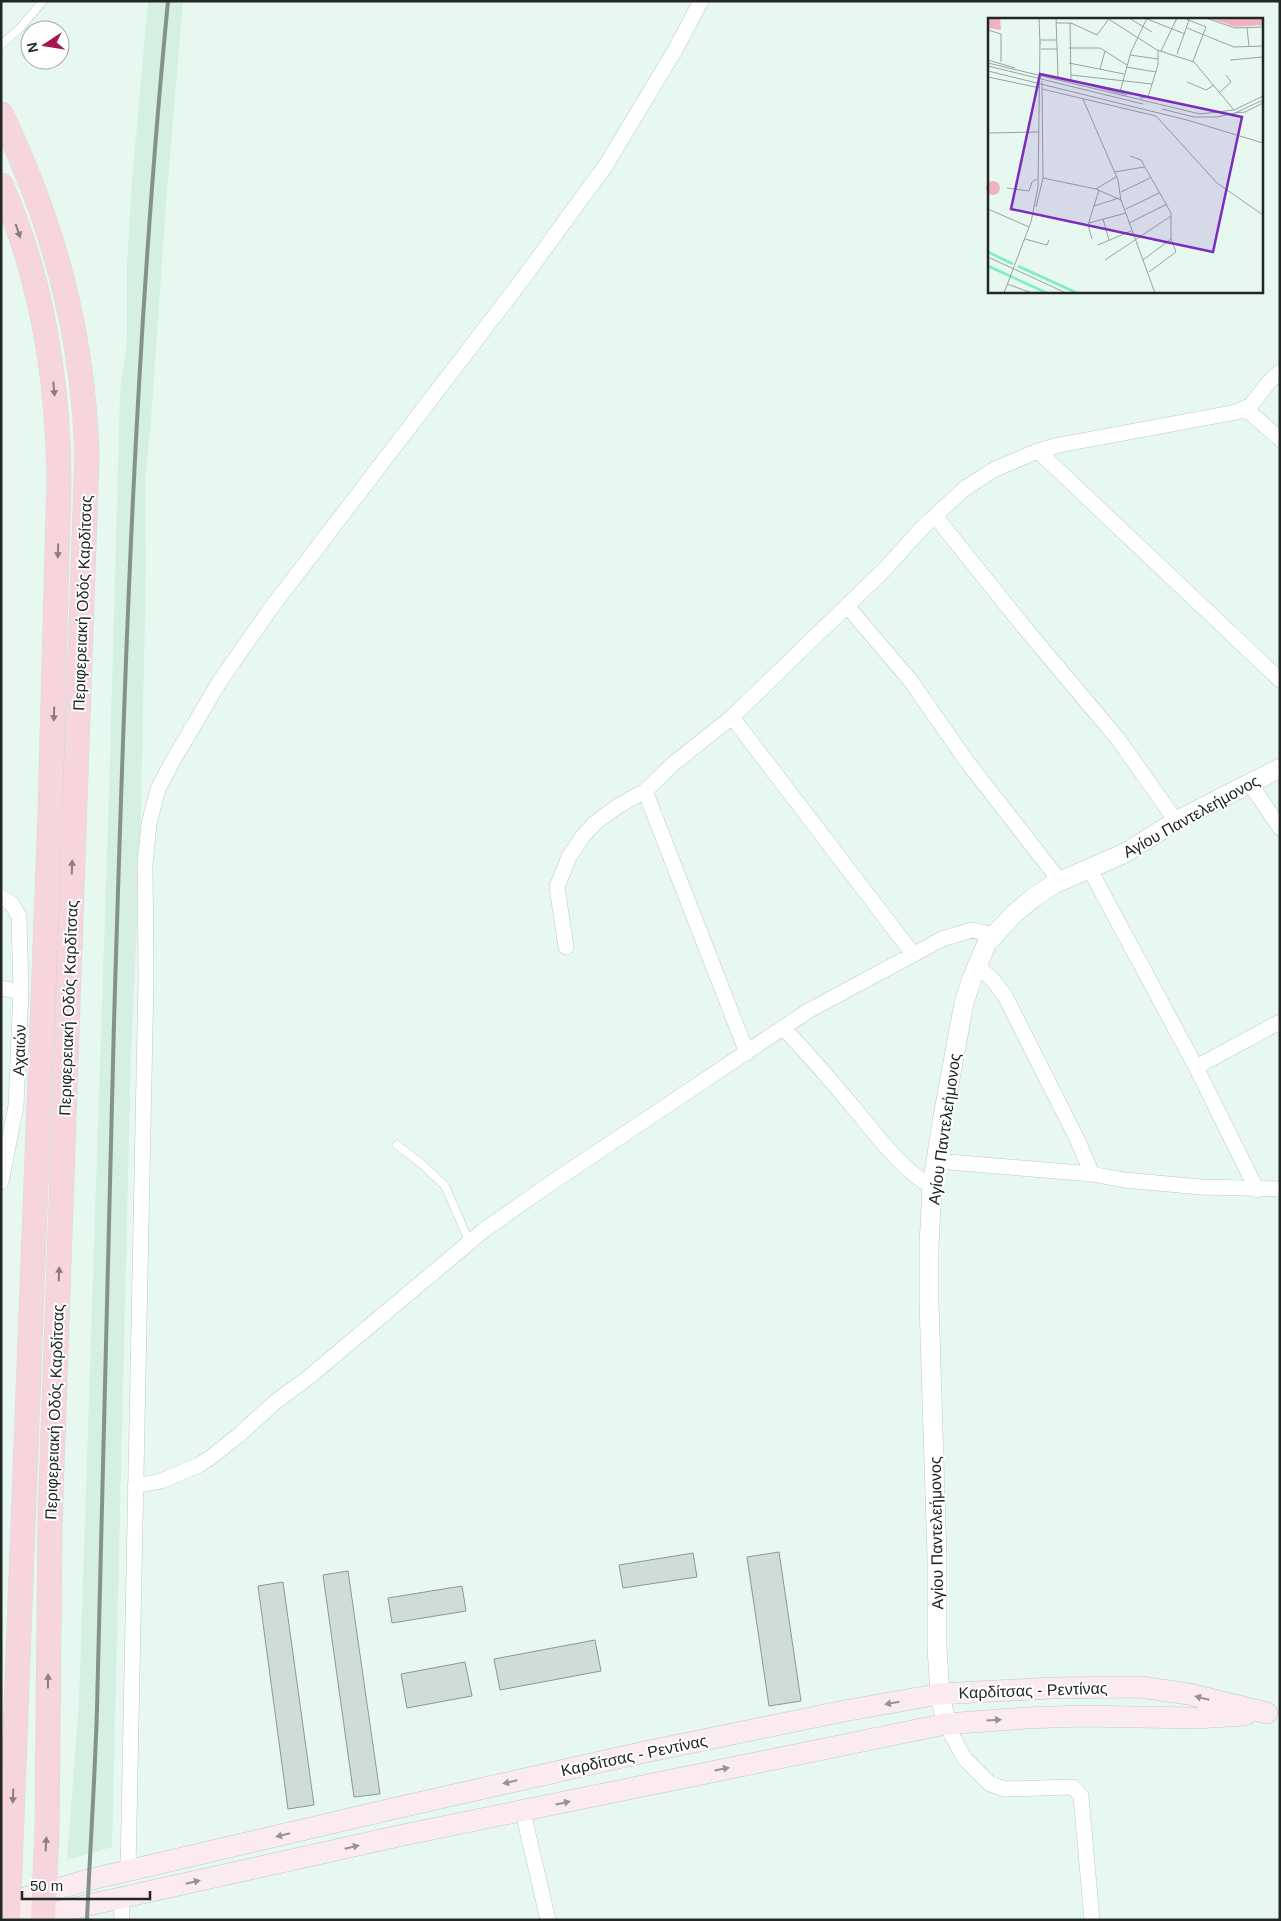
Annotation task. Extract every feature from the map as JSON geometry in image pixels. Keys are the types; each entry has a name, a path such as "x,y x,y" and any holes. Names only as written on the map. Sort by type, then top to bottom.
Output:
{"main road":[{"name":"Περιφερειακή Οδός Καρδίτσας","path":"1,114 32,186 58,262 78,348 85,412 87,456 50,1521 47,1830 24,1911"},
{"name":"Περιφερειακή Οδός Καρδίτσας","path":"1,185 29,264 45,328 55,393 59,442 24,1911"},
{"name":"Καρδίτσας - Ρεντίνας","path":"24,1911 128,1871 640,1753 844,1711 940,1694 1051,1688 1140,1687 1190,1694 1273,1713"},
{"name":"Καρδίτσας - Ρεντίνας","path":"24,1911 121,1898 403,1835 946,1724 1035,1718 1127,1716 1196,1718 1273,1713"},
{"path":"396,1808 403,1835"}],"street":[{"path":"128,1871 146,997 145,864 148,824 158,789 197,717 271,608 522,280 606,165 671,58 701,1"},
{"path":"566,947 557,887 569,856 583,836 595,823 618,806 644,791 673,764 732,717 960,493 982,476 1008,462 1038,451 1081,440 1246,409 1280,372"},
{"path":"1246,409 1280,439"},
{"path":"1038,451 1280,680"},
{"path":"936,516 1024,627 1118,739 1176,821"},
{"path":"847,606 910,680 964,757 1060,881"},
{"path":"732,717 913,954"},
{"name":"Αγίου Παντελεήμονος","path":"946,1724 940,1694 937,1647 935,1452 929,1302 932,1187 964,1003 977,966 988,943 1024,905 1060,881 1125,853 1176,821 1249,782 1280,768"},
{"path":"1249,782 1280,828"},
{"path":"644,791 747,1052"},
{"path":"1089,868 1196,1067 1257,1190"},
{"name":"Αχαιών","path":"1,897 11,903 19,916 21,992 16,1106 3,1162 1,1182"},
{"path":"135,1486 161,1481 199,1465 210,1458 240,1434 274,1402 309,1377 470,1241 554,1181 808,1011 942,939 963,932 980,930 995,935"},
{"path":"977,966 993,980 1008,1003 1077,1139 1092,1174"},
{"path":"1,988 21,992"},
{"path":"1196,1067 1280,1022"},
{"path":"783,1028 809,1053 894,1156 916,1177 932,1187"},
{"path":"936,1161 1092,1174 1124,1180 1219,1189 1280,1189"},
{"path":"946,1724 964,1758 990,1784 1005,1789 1073,1787 1082,1796 1092,1920"},
{"path":"523,1812 548,1920"},
{"path":"121,1898 122,1920"}],"lane":[{"path":"1,45 20,28 43,1"},
{"path":"397,1145 423,1165 445,1186 470,1241"}],"shaded area":[{"path":"148,1 183,1 145,481 146,563 140,859 131,1053 112,1847 67,1860 79,1701 110,761 120,392 127,342 127,264 132,181"}],"building":[{"path":"779,1552 801,1701 769,1706 747,1557"},
{"path":"693,1553 697,1577 623,1588 619,1565"},
{"path":"348,1571 380,1794 354,1797 323,1575"},
{"path":"283,1582 314,1805 288,1809 258,1586"},
{"path":"462,1586 466,1611 392,1623 388,1598"},
{"path":"595,1640 601,1671 500,1690 494,1659"},
{"path":"465,1662 472,1696 407,1708 401,1674"}],"railway":[{"path":"87,1920 97,1708 114,1023 132,512 147,256 168,1"}]}
